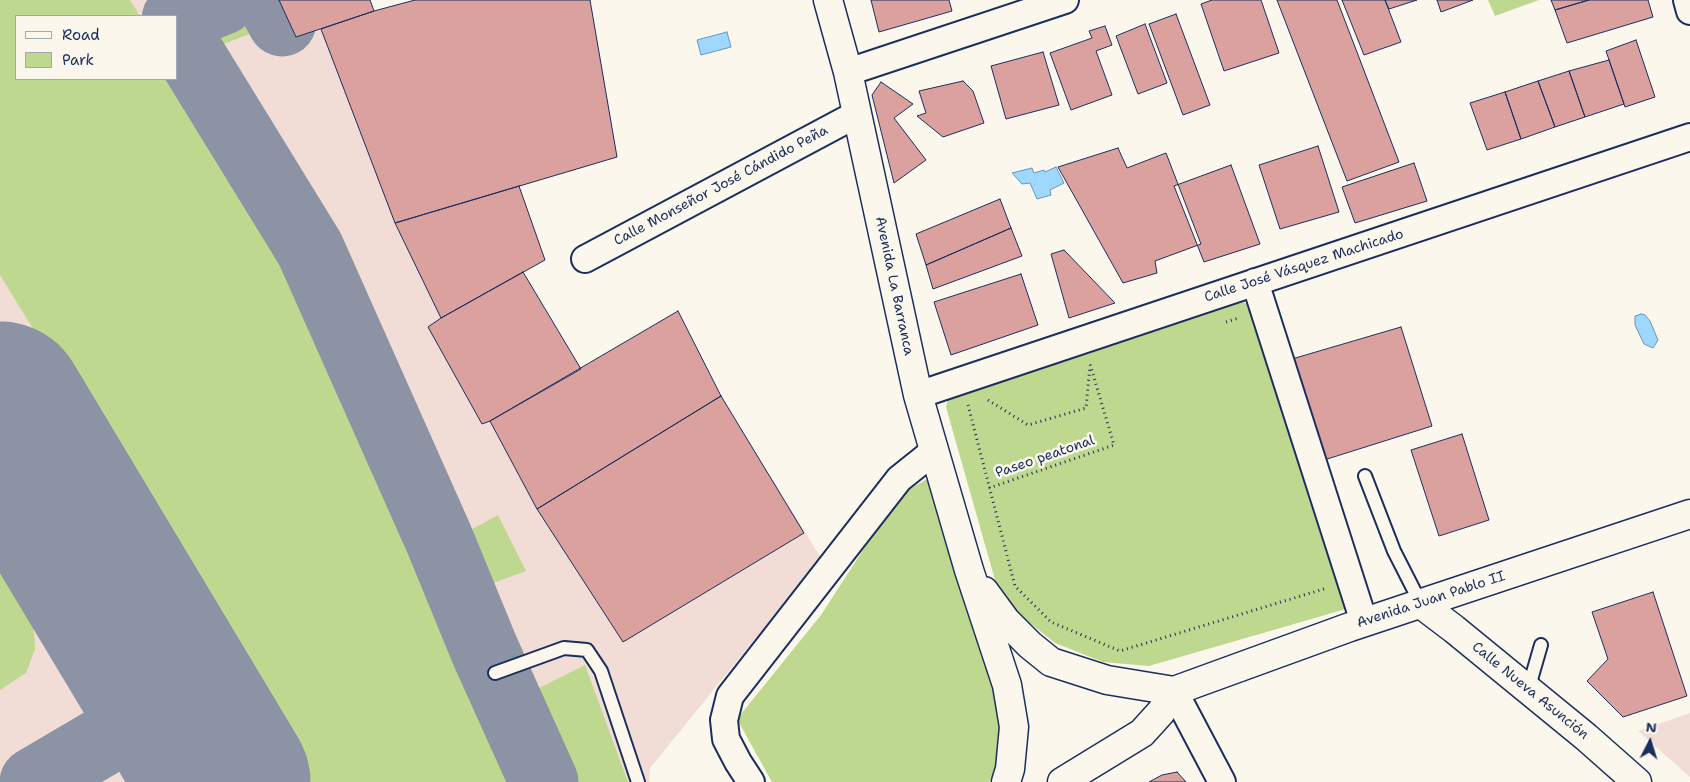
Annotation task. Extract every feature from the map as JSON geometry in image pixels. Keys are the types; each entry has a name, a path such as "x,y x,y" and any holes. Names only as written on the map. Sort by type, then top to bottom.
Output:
{"street":[{"name":"Avenida La Barranca","path":"828,0 848,72 918,395 969,570 1008,694 1014,727 1010,769 1006,782"},
{"path":"848,72 1065,0"},
{"path":"1687,0 1690,10"},
{"name":"Calle Monseñor José Cándido Peña","path":"585,259 857,114"},
{"name":"Calle José Vásquez Machicado","path":"918,395 1690,137"},
{"path":"1255,282 1364,622"},
{"path":"751,782 726,739 724,720 730,696 899,479 934,452"},
{"name":"Avenida Juan Pablo II","path":"1174,691 1364,622 1690,514"},
{"name":"Avenida La Barranca","path":"969,570 1006,621 1030,645 1052,662 1107,680 1174,691"},
{"name":"Calle Nueva Asunción","path":"1421,604 1586,736 1637,782"},
{"path":"1062,782 1142,733 1161,712 1174,691"},
{"path":"1174,691 1222,782"}],"lane":[{"path":"1365,476 1394,551 1421,604"},
{"path":"1528,690 1541,645"},
{"path":"495,673 564,648 587,650 601,671 638,782"}],"path":[{"path":"1221,324 1239,318 1243,327"},
{"path":"993,394 984,397 1028,425 1086,408 1090,364 1081,366"},
{"name":"Paseo peatonal","path":"989,488 1114,445 1090,364"},
{"path":"967,402 1015,586 1051,622 1120,650 1329,587"}],"shaded area":[{"path":"0,0 370,0 374,11 415,0 590,0 617,157 519,186 545,260 523,273 581,369 678,311 721,396 821,558 650,768 649,782 0,782"},
{"path":"1690,713 1690,777 1638,731"}],"green space":[{"path":"0,0 130,0 139,15 15,15 15,80 178,80 178,78 246,189 308,297 330,354 521,782 311,782 0,275"},
{"path":"180,0 212,0 203,5 185,8"},
{"path":"257,0 266,0 279,23 218,46 207,29 209,15 226,7 230,12"},
{"path":"1488,0 1539,0 1495,16"},
{"path":"1235,299 1250,305 1346,609 1149,666 1103,662 1055,643 1010,607 995,580 946,407 948,399"},
{"path":"927,479 978,630 1001,722 995,771 989,782 772,782 737,719 821,615 898,496"},
{"path":"498,515 526,571 477,589 454,539"},
{"path":"0,558 33,613 35,649 26,673 0,690"},
{"path":"585,665 628,782 569,782 529,693"}],"water":[{"path":"727,32 731,47 701,55 697,40"},
{"path":"1056,167 1064,183 1050,190 1051,195 1037,199 1030,183 1022,184 1012,173 1032,168 1034,173 1044,170 1045,172"},
{"path":"1645,315 1650,321 1658,340 1653,348 1644,344 1635,325 1635,316"}],"building":[{"path":"279,0 370,0 374,11 296,37"},
{"path":"415,0 590,0 617,157 395,223 321,29 374,11"},
{"path":"871,0 949,0 952,11 879,32"},
{"path":"1212,0 1261,0 1279,53 1224,71 1201,4"},
{"path":"1277,0 1337,0 1399,162 1347,181"},
{"path":"1342,0 1385,0 1401,42 1364,55"},
{"path":"1385,0 1417,0 1389,9"},
{"path":"1437,0 1473,0 1441,12"},
{"path":"1551,0 1589,0 1555,10"},
{"path":"1589,0 1648,0 1653,17 1567,43 1555,10"},
{"path":"1176,14 1210,105 1183,115 1149,24"},
{"path":"1145,24 1167,83 1138,94 1116,36"},
{"path":"1105,26 1112,45 1096,51 1112,95 1071,110 1050,53 1092,38 1089,31"},
{"path":"1636,40 1655,97 1625,107 1606,51"},
{"path":"1043,52 1059,105 1006,119 991,66"},
{"path":"1609,60 1624,104 1585,117 1569,71"},
{"path":"1569,71 1585,117 1555,127 1538,81"},
{"path":"963,81 973,91 984,123 943,137 917,116 926,113 919,91"},
{"path":"1538,81 1555,127 1521,139 1505,92"},
{"path":"881,82 913,104 894,118 926,160 894,183 872,95"},
{"path":"1505,92 1521,139 1487,150 1470,103"},
{"path":"1318,146 1339,212 1280,229 1259,165"},
{"path":"1118,148 1127,168 1166,153 1201,244 1155,261 1157,273 1123,283 1058,167"},
{"path":"1414,163 1427,201 1355,223 1342,187"},
{"path":"1231,165 1260,244 1204,262 1174,186"},
{"path":"519,186 545,260 441,318 395,223"},
{"path":"1000,199 1011,228 926,265 916,234"},
{"path":"1011,228 1022,256 933,289 926,265"},
{"path":"1064,250 1115,303 1069,318 1051,254"},
{"path":"523,272 581,369 482,424 428,327"},
{"path":"1021,274 1038,325 951,355 934,302"},
{"path":"678,311 721,396 537,509 490,421"},
{"path":"1401,327 1432,426 1324,460 1292,359"},
{"path":"721,396 804,533 623,642 537,509"},
{"path":"1462,434 1489,520 1439,536 1411,450"},
{"path":"1653,592 1687,696 1623,717 1587,681 1608,659 1592,612"},
{"path":"1177,772 1186,782 1149,782 1162,775"}],"taxiway":[{"path":"178,18 223,0"},
{"path":"270,0 282,22"},
{"path":"178,34 310,249 439,539 485,651 544,782"},
{"path":"34,782 175,699"}],"runway":[{"path":"0,407 225,782"}]}
